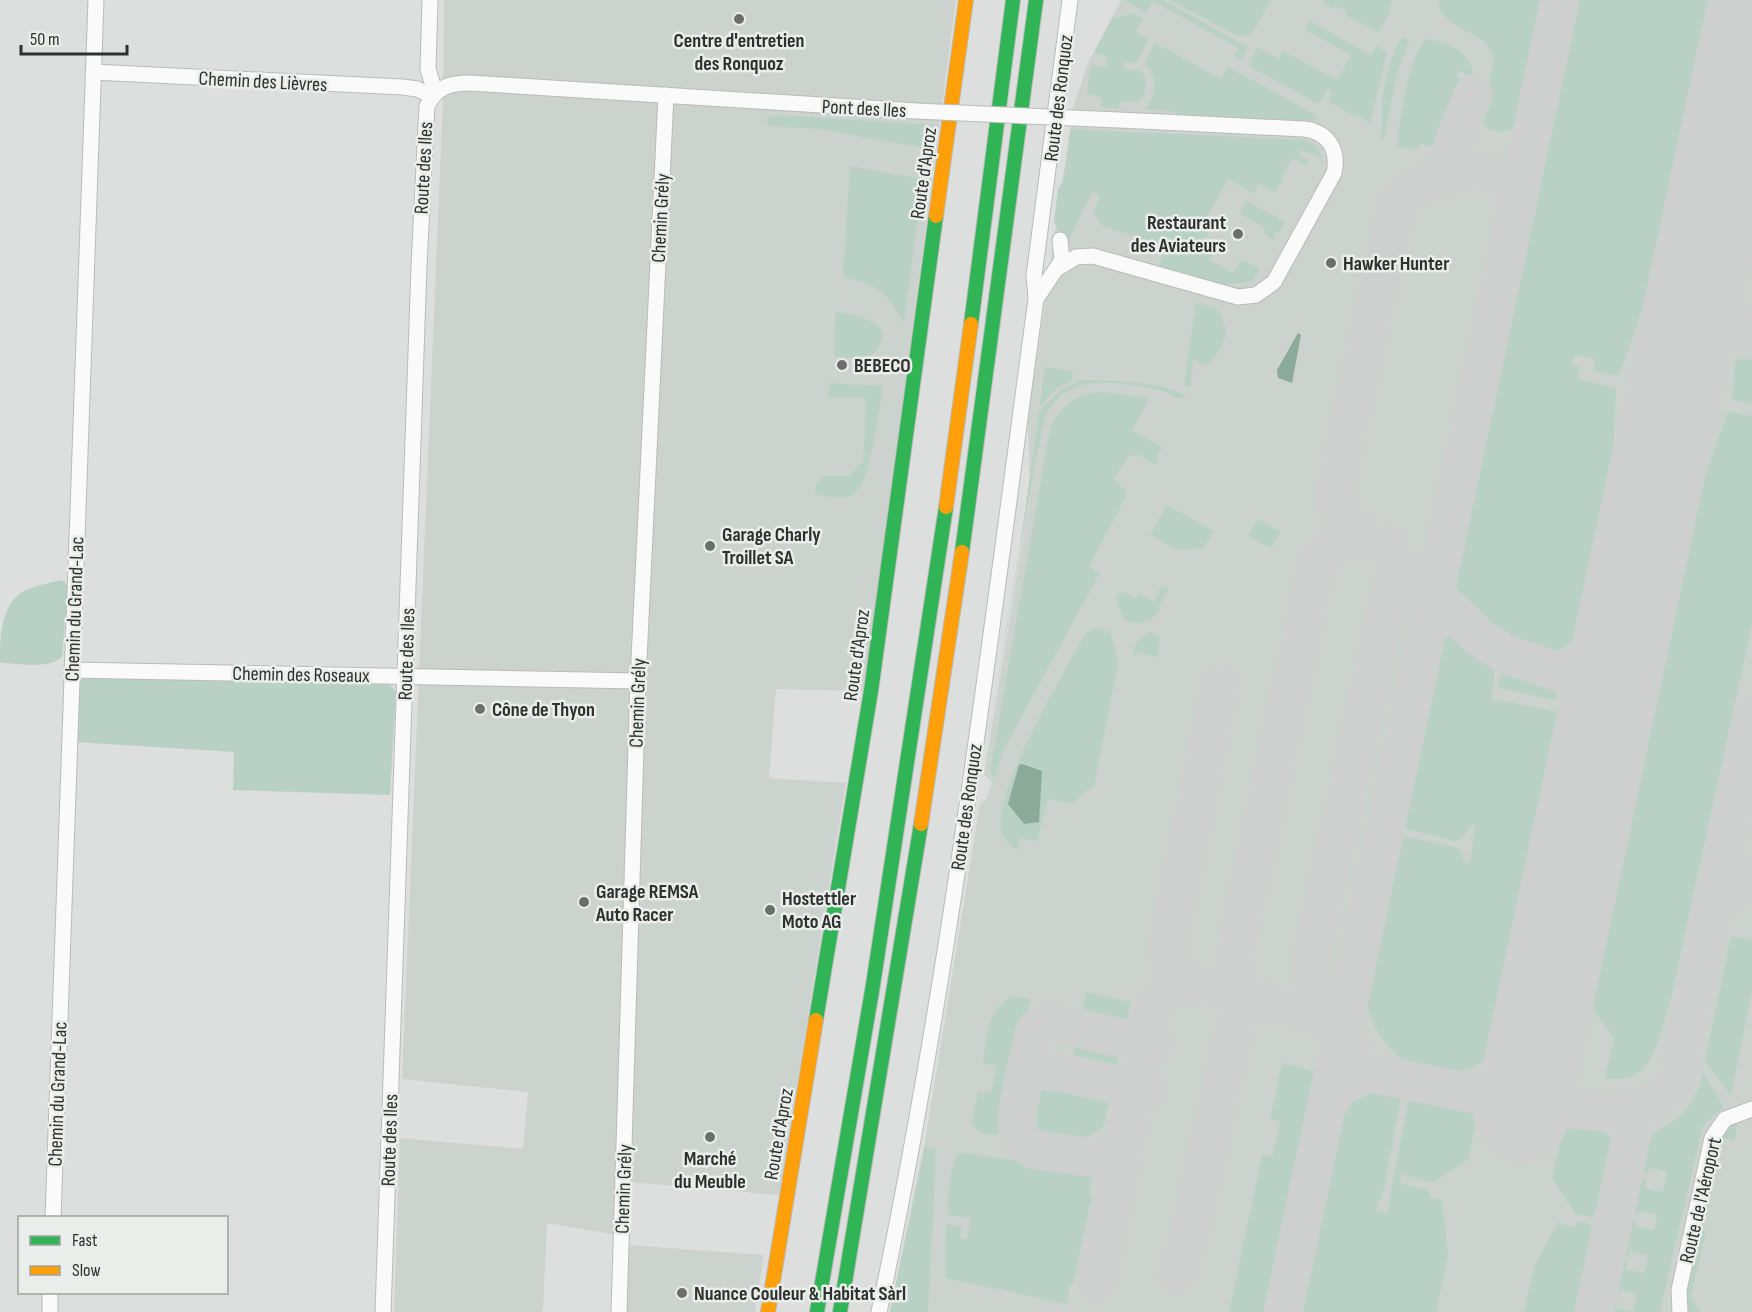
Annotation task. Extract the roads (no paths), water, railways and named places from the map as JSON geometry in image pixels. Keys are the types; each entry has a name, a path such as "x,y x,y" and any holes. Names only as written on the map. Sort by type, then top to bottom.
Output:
{"main road":[{"name":"Route d'Aproz","path":"768,1312 866,685 966,0"},
{"path":"817,1312 868,1019 928,634 1013,0"},
{"path":"840,1312 937,729 1036,0"}],"street":[{"name":"Chemin du Grand-Lac","path":"53,1216 96,0"},
{"name":"Route des Iles","path":"383,1312 425,117 433,94 428,69 430,0"},
{"name":"Route des Ronquoz","path":"879,1312 926,1075 946,952 1036,299 1034,276 1070,0"},
{"name":"Chemin des Lièvres","path":"93,72 403,87 433,94"},
{"name":"Pont des Iles","path":"433,94 447,86 470,83 916,111 1311,130 1322,134 1330,141 1336,160 1334,172 1274,282 1256,295 1238,297 1085,256"},
{"name":"Chemin Grély","path":"619,1312 638,681 666,95"},
{"name":"Route des Ronquoz","path":"1046,195 1047,217 1060,240"},
{"name":"Route des Ronquoz","path":"1036,299 1046,280 1058,268 1045,249 1041,230"},
{"path":"1060,240 1069,248 1085,256"},
{"path":"1058,268 1063,254 1060,240"},
{"path":"1058,268 1076,257 1085,256"},
{"name":"Chemin des Roseaux","path":"71,670 638,681"},
{"name":"Route de l'Aéroport","path":"1680,1312 1679,1290 1712,1138 1725,1119 1752,1109"},
{"path":"50,1294 50,1312"}],"place":[{"name":"Centre d'entretien des Ronquoz","path":"739,19"},
{"name":"Restaurant des Aviateurs","path":"1238,234"},
{"name":"Hawker Hunter","path":"1331,263"},
{"name":"BEBECO","path":"842,365"},
{"name":"Garage Charly Troillet SA","path":"710,546"},
{"name":"Cône de Thyon","path":"480,709"},
{"name":"Garage REMSA Auto Racer","path":"584,902"},
{"name":"Hostettler Moto AG","path":"770,910"},
{"name":"Marché du Meuble","path":"710,1137"},
{"name":"Nuance Couleur & Habitat Sàrl","path":"682,1293"}]}
